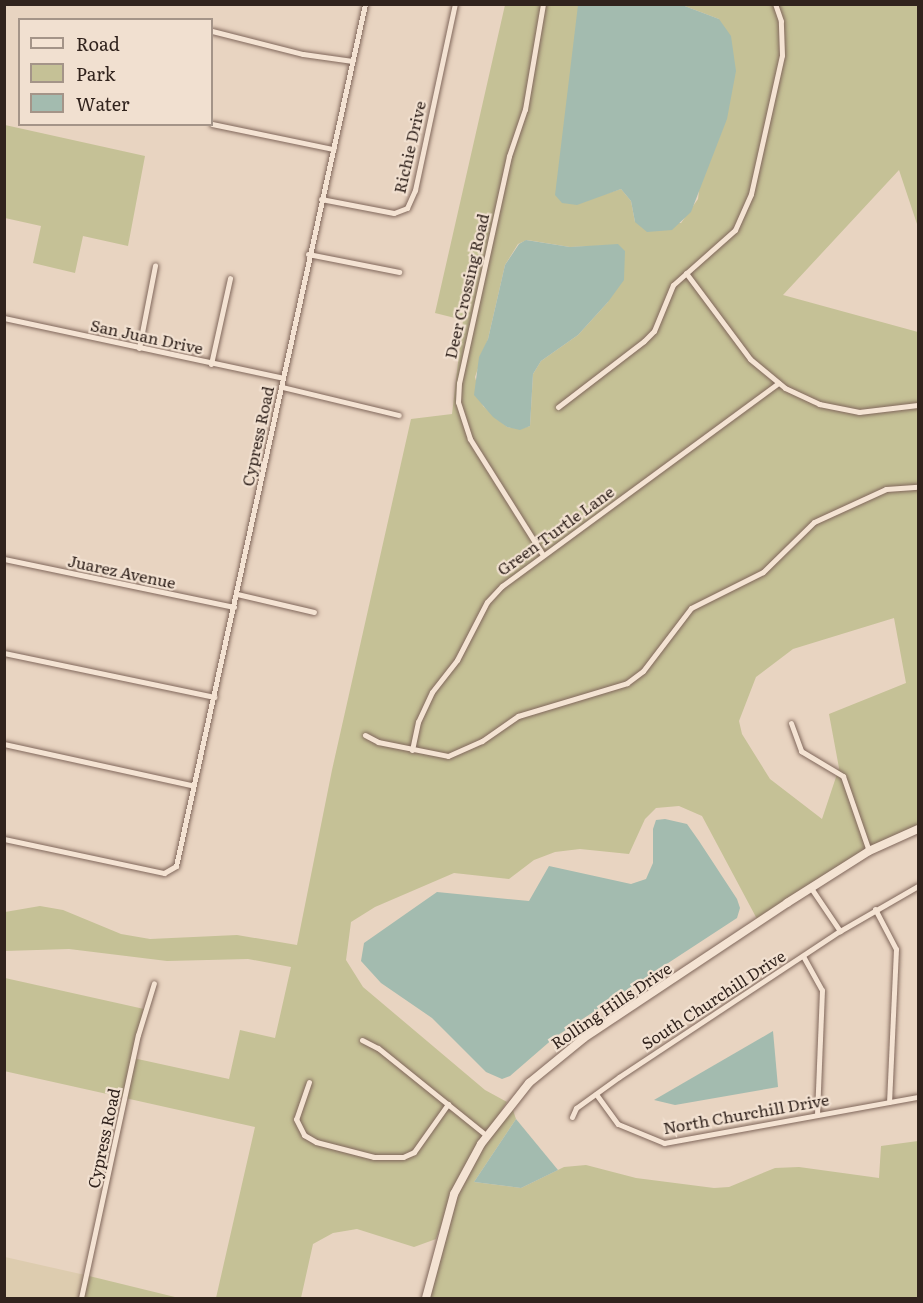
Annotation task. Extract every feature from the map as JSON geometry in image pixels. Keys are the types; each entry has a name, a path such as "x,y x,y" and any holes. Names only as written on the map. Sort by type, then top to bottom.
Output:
{"street":[{"name":"Cypress Road","path":"4,839 159,873 171,871 177,861 191,785 237,594 308,254 365,4"},
{"name":"Richie Drive","path":"321,200 394,213 407,208 415,190 455,4"},
{"name":"Deer Crossing Road","path":"543,4 525,109 509,156 459,383 458,402 470,439 543,555"},
{"path":"558,407 654,331 670,290 686,273 723,245 745,212 782,55 781,21 775,4"},
{"path":"213,31 303,54 353,61"},
{"path":"213,124 333,149"},
{"path":"308,254 399,272"},
{"path":"139,348 155,266"},
{"path":"686,273 750,359 778,383 801,397 842,410 877,412 918,405"},
{"path":"211,364 230,278"},
{"name":"San Juan Drive","path":"4,318 283,378"},
{"name":"Green Turtle Lane","path":"412,750 423,709 458,660 488,602 502,586 778,383"},
{"path":"282,387 399,415"},
{"path":"365,735 412,750 448,756 482,741 518,716 627,683 643,671 691,608 763,572 814,522 886,489 918,487"},
{"name":"Juarez Avenue","path":"4,559 234,607"},
{"path":"237,594 314,612"},
{"path":"4,653 214,697"},
{"path":"790,723 801,751 843,776 868,851"},
{"path":"4,744 191,785"},
{"name":"Rolling Hills Drive","path":"426,1299 454,1194 487,1136 514,1099 555,1059 868,851 918,829"},
{"path":"889,1102 896,949 875,909 918,886"},
{"path":"811,888 840,931"},
{"name":"South Churchill Drive","path":"572,1117 576,1108 596,1094 875,909"},
{"path":"803,956 822,990 817,1115"},
{"name":"Cypress Road","path":"81,1299 138,1035 154,983"},
{"path":"362,1040 378,1048 487,1136"},
{"path":"309,1082 297,1107 296,1119 304,1135 316,1142 374,1156 403,1157 414,1152 448,1104"},
{"name":"North Churchill Drive","path":"596,1094 618,1124 664,1143 918,1097"}],"shaded area":[{"path":"5,1257 85,1275 80,1298 5,1298"}],"green space":[{"path":"505,5 578,5 599,196 621,189 631,201 635,222 681,223 698,199 719,19 682,5 918,5 918,227 899,170 783,295 918,332 918,825 867,848 757,919 702,816 679,806 656,808 645,819 629,854 580,849 555,852 534,860 509,879 454,873 375,907 351,922 346,960 363,987 485,1090 507,1102 461,1173 436,1239 414,1247 357,1229 333,1233 313,1244 301,1298 216,1298 255,1127 4,1071 5,978 144,1009 133,1058 229,1079 240,1030 275,1038 291,967 248,959 167,961 69,949 5,951 5,912 40,906 63,910 121,934 150,939 237,935 297,945 332,770 411,419 452,414 463,320 435,313","holes":["527,240 570,247 618,245 608,302 578,335 541,361 533,374 530,426 520,429 507,427 483,406 475,377 488,339 505,265 518,244","894,618 906,683 829,714 839,768 822,819 770,779 742,734 739,721 756,677 793,649"]},
{"path":"5,125 145,156 128,246 83,236 75,273 33,263 41,226 5,218"},
{"path":"512,1107 516,1119 474,1182 521,1188 564,1167 586,1165 636,1178 714,1188 729,1187 775,1168 799,1167 879,1178 881,1146 918,1141 918,1298 430,1298 458,1195 485,1145"},
{"path":"85,1275 179,1298 80,1298"}],"water":[{"path":"578,5 682,5 719,19 731,36 736,71 727,119 691,212 672,230 647,232 635,222 631,201 621,189 577,205 562,203 555,195"},
{"path":"526,240 570,247 618,244 625,251 624,280 608,302 578,335 541,361 533,374 530,426 520,430 507,427 493,417 474,395 479,357 488,339 505,265 519,244"},
{"path":"665,819 687,824 737,899 740,908 737,918 555,1037 510,1076 502,1079 486,1072 432,1018 381,983 361,961 364,943 437,892 529,901 549,866 631,884 646,879 653,863 653,829 656,820"},
{"path":"773,1031 778,1087 675,1105 654,1100"},
{"path":"516,1119 558,1170 521,1188 474,1182"}]}
